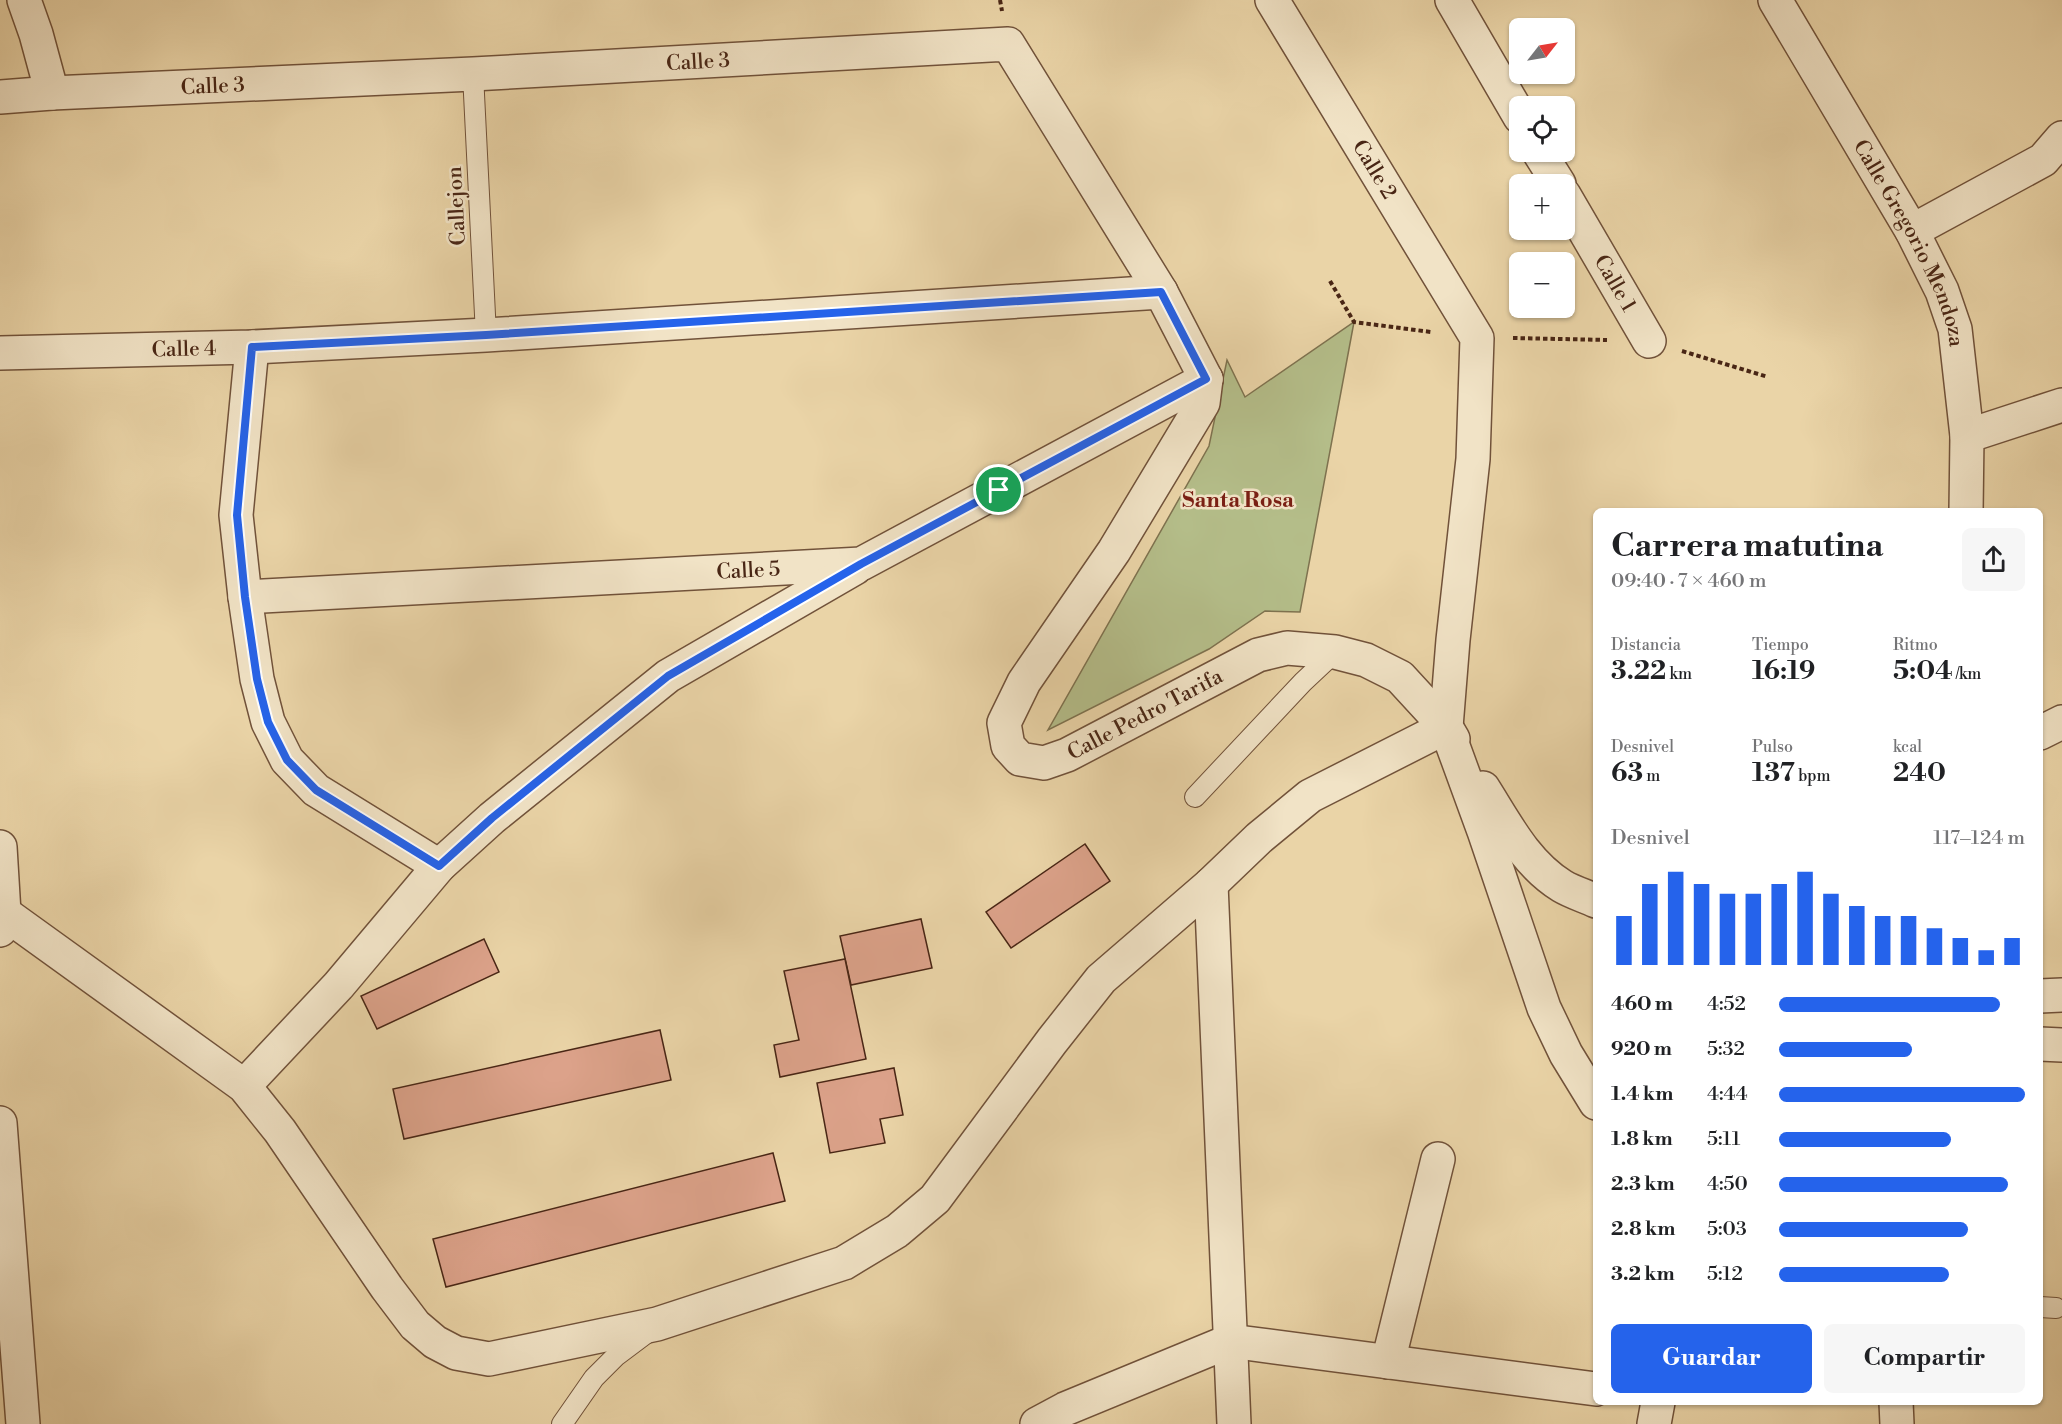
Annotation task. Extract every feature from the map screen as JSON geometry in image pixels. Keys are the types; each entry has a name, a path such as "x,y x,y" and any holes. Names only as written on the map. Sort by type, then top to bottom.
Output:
{"street":[{"path":"24,0 52,93"},
{"name":"Calle 2","path":"1272,0 1477,338"},
{"path":"1452,0 1509,98"},
{"name":"Calle Gregorio Mendoza","path":"1775,0 1912,231 1942,291 1955,329 1967,436 1966,508"},
{"name":"Calle 3","path":"0,97 473,74 1008,44 1161,292 1206,379"},
{"path":"1912,231 2043,159 2062,138"},
{"name":"Calle 1","path":"1575,214 1649,341"},
{"name":"Calle 4","path":"0,353 252,347 486,335 1161,292"},
{"path":"1477,338 1473,459 1446,727 1544,1008 1566,1054 1593,1098"},
{"path":"252,347 237,515 245,597 260,690 268,722 287,760 316,790 439,866"},
{"name":"Calle 5","path":"245,597 861,564 1206,379"},
{"name":"Calle Pedro Tarifa","path":"1206,379 1203,403 1197,413 1114,551 1024,682 1004,723 1008,746 1020,759 1044,763 1067,755 1258,655 1287,648 1335,651 1366,660 1400,677 1446,727 1521,849 1538,868 1562,886 1593,900"},
{"path":"1967,436 2062,405"},
{"path":"244,1086 338,986 439,866 492,818 668,676 861,564"},
{"path":"2043,732 2062,722"},
{"path":"0,848 2,922 244,1086 280,1131 415,1325 435,1342 456,1353 489,1359 657,1324 844,1263 897,1231 934,1199 1052,1041 1101,980 1211,884 1259,838 1310,796 1446,727"},
{"path":"1211,884 1234,1424"},
{"path":"2043,996 2062,995"},
{"path":"2043,1044 2062,1044"},
{"path":"0,1123 23,1424"},
{"path":"1388,1362 1438,1159"},
{"path":"1037,1424 1066,1416 1230,1341 1593,1389"},
{"path":"1654,1424 1657,1405"},
{"path":"1896,1405 1897,1424"}],"lane":[{"name":"Callejon","path":"473,74 486,335"},
{"path":"1195,797 1335,651"},
{"path":"562,1424 594,1378 616,1356 657,1324"}],"path":[{"path":"1330,281 1354,322 1477,338"}],"green space":[{"path":"1354,322 1300,612 1265,611 1209,649 1048,730 1209,446 1227,360 1245,397"}],"building":[{"path":"1085,844 1110,881 1011,948 986,912"},
{"path":"921,919 932,968 851,985 840,936"},
{"path":"484,939 499,972 377,1029 361,996"},
{"path":"845,959 866,1059 780,1077 774,1045 799,1040 784,971"},
{"path":"660,1030 671,1080 404,1139 393,1089"},
{"path":"894,1068 903,1115 880,1119 885,1143 830,1153 817,1083"},
{"path":"773,1153 785,1201 446,1287 433,1239"}],"district":[{"name":"Santa Rosa","path":"1238,499"}],"route":[{"path":"1161,292 1206,379 999,490 861,564 668,676 492,818 439,866 316,790 287,760 268,722 257,679 245,597 237,515 252,347 486,335 1161,292"}]}
